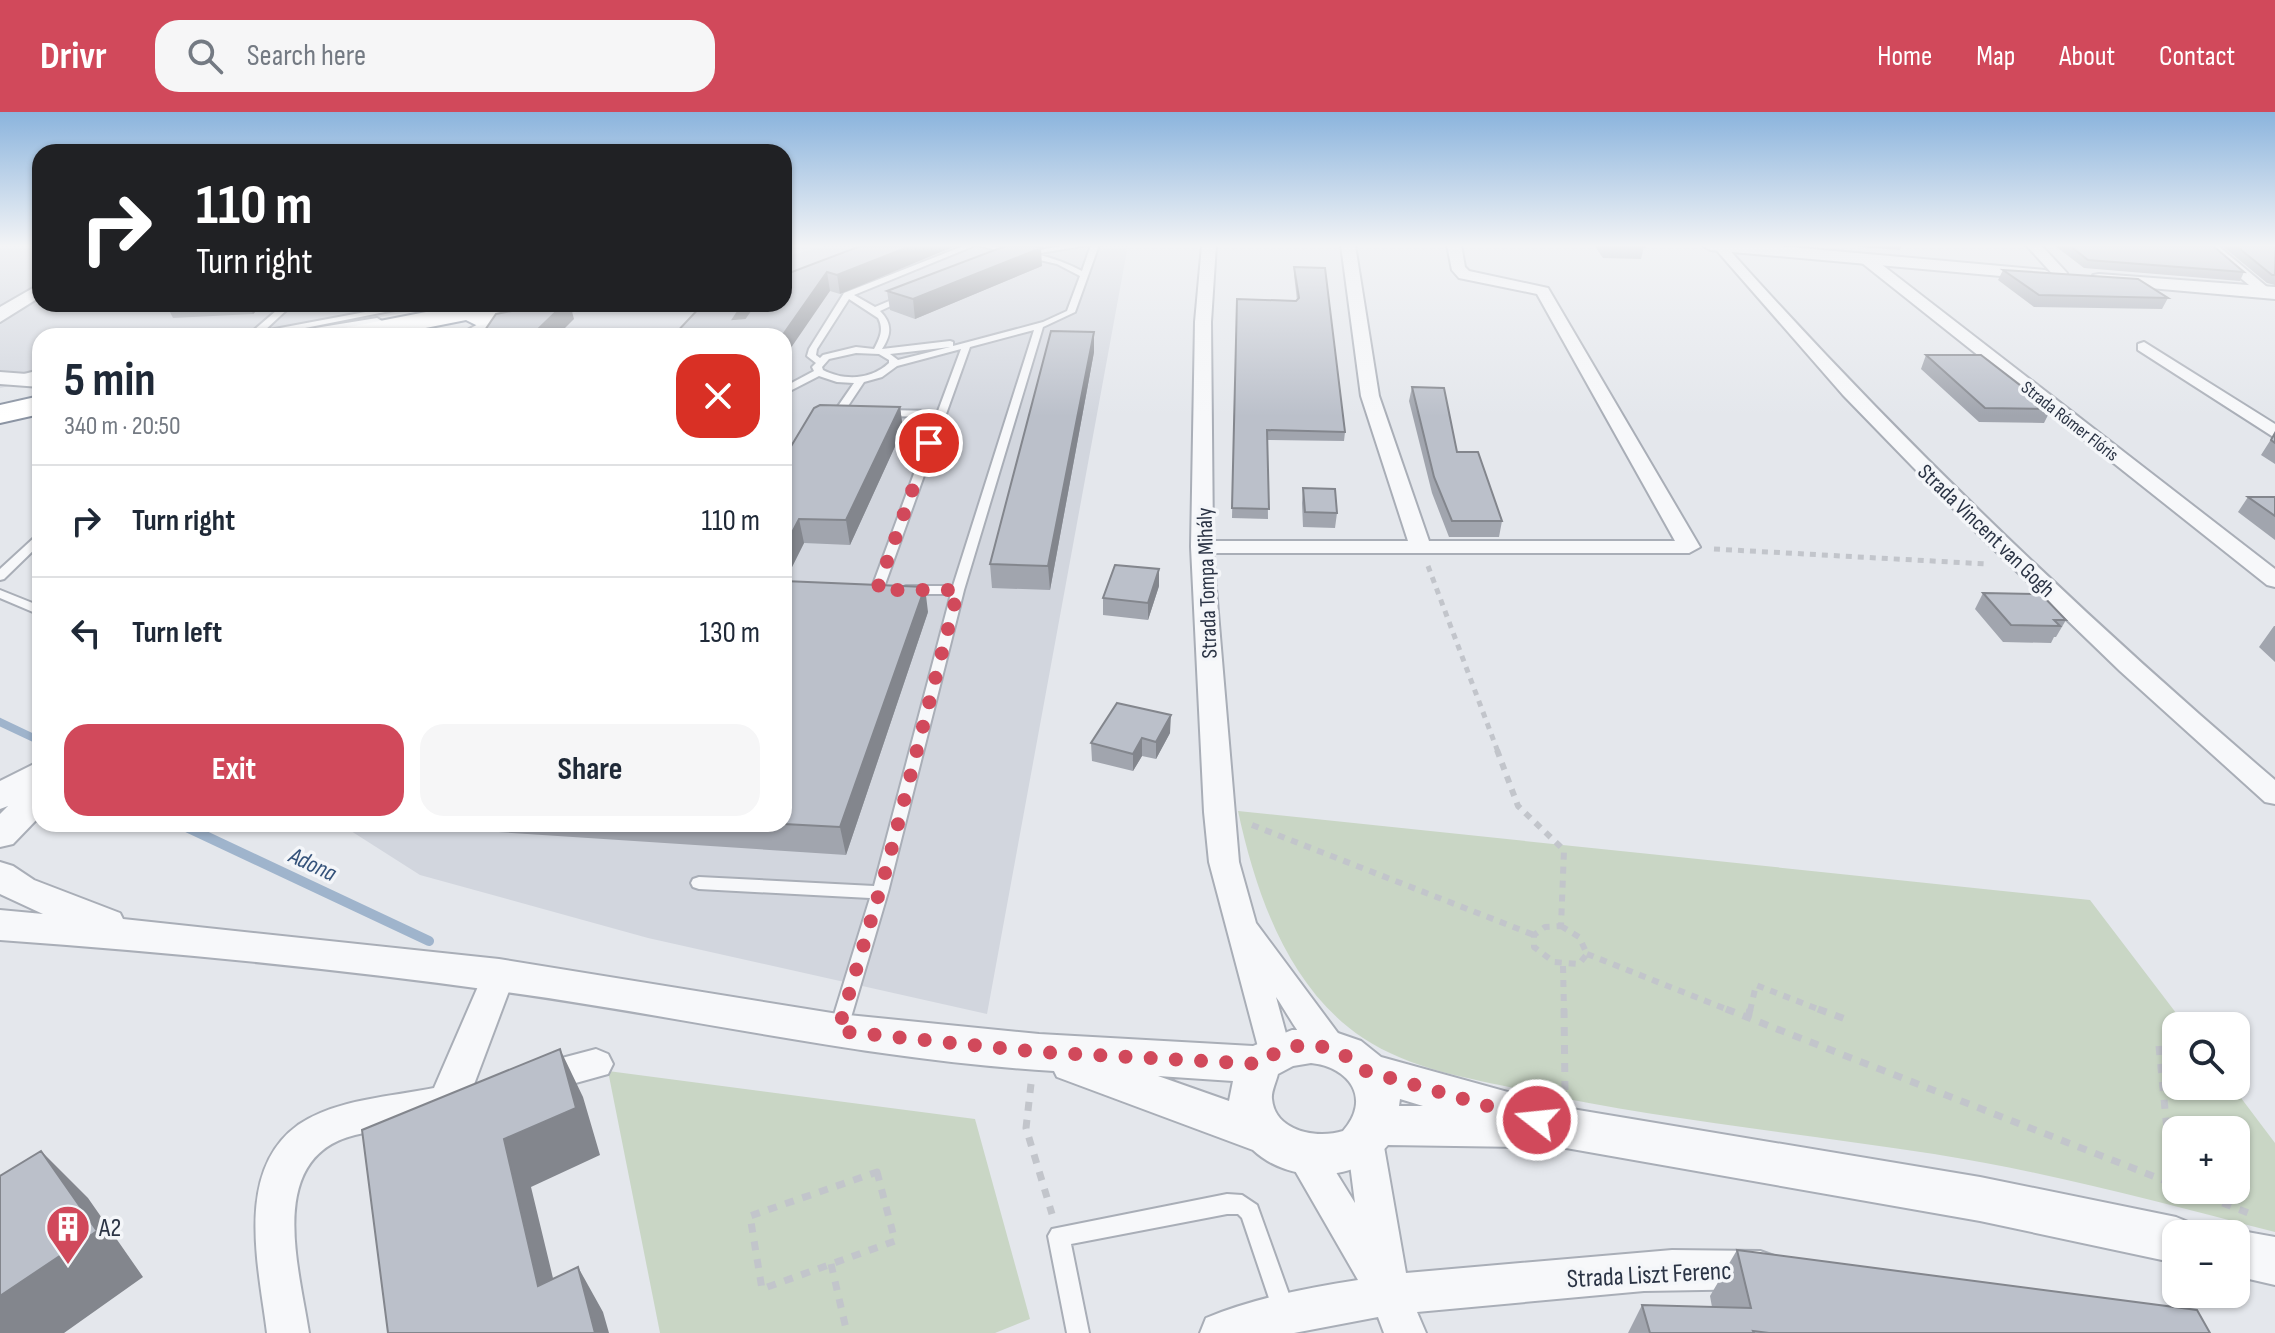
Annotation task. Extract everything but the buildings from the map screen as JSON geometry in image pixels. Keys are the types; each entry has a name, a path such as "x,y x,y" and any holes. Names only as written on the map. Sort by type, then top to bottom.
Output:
{"highway":[{"path":"429,328 461,325 489,312"},
{"path":"424,328 503,312"},
{"path":"3,387 32,393"},
{"path":"0,414 32,407"}],"street":[{"path":"0,316 21,302"},
{"name":"Strada Tompa Mihály","path":"1205,302 1202,547 1218,812 1224,862 1266,1058"},
{"path":"1356,302 1370,396 1421,547"},
{"path":"1202,547 1689,547 1549,302"},
{"name":"Strada Vincent van Gogh","path":"1766,302 2020,566 2275,795"},
{"name":"Strada Rómer Flóris","path":"1921,302 2275,580"},
{"path":"418,328 487,327 544,312"},
{"path":"2144,347 2275,432"},
{"path":"3,387 32,382"},
{"path":"0,797 32,777"},
{"path":"0,835 32,804"},
{"path":"0,875 21,890 135,935"},
{"name":"Strada Tompa Mihály","path":"1238,919 1349,1060"},
{"path":"0,925 135,935 499,975 838,1031 1039,1052 1266,1058"},
{"path":"446,1102 499,975"},
{"path":"1265,1134 1253,1117 1248,1098 1250,1080 1266,1058 1292,1045 1312,1044 1349,1060 1566,1128 1980,1199 2162,1237"},
{"path":"1039,1052 1265,1134 1283,1147 1305,1155 1327,1157 1348,1151 1370,1133 1566,1128"},
{"path":"1349,1060 1376,1088 1379,1107 1370,1133 1389,1293"},
{"path":"288,1333 274,1199 283,1166 304,1139 341,1122 446,1102 596,1064"},
{"path":"1305,1155 1389,1293 1405,1333"},
{"name":"Strada Liszt Ferenc","path":"1221,1333 1284,1312 1389,1293 1690,1266 1797,1272"}],"lane":[{"path":"843,302 811,356 835,379 861,379 883,373 894,364 1039,326 1071,312 1075,302"},
{"path":"860,302 876,310 888,326 888,335 879,351"},
{"path":"876,310 896,302"},
{"path":"261,328 280,312"},
{"path":"294,328 379,312"},
{"path":"838,1031 880,892 958,590 1039,326"},
{"path":"792,386 845,351 967,344"},
{"path":"877,590 967,344"},
{"path":"879,351 893,359 894,364"},
{"path":"3,387 32,376"},
{"path":"839,412 861,379"},
{"path":"825,419 839,412 855,412"},
{"path":"870,413 940,414"},
{"path":"0,576 32,546"},
{"path":"862,589 958,590"},
{"path":"0,594 32,608"},
{"path":"699,883 880,892"},
{"path":"1078,1333 1059,1236 1227,1204 1242,1205 1250,1212 1284,1312"}],"path":[{"path":"1421,547 1518,806 1564,850 1561,926"},
{"path":"1689,547 2020,566"},
{"path":"1218,812 1534,935"},
{"path":"1561,926 1576,933 1586,943 1587,954 1579,964 1563,966 1546,960 1534,947 1534,935 1545,927 1561,926"},
{"path":"1587,954 2162,1179"},
{"path":"1563,966 1566,1128"},
{"path":"1748,1018 1756,985 1848,1020"},
{"path":"2159,1046 2167,1116"},
{"path":"1039,1052 1029,1095 1026,1128 1059,1236"},
{"path":"877,1172 895,1241 831,1264 762,1289 750,1216 877,1172"},
{"path":"2207,1204 2257,1244"},
{"path":"831,1264 847,1333"}],"shaded area":[{"path":"0,302 32,302 32,312 407,312 322,328 32,328 32,382 0,388"},
{"path":"792,302 1118,302 987,1014 648,938 420,875 353,832 792,832 792,328 520,328 577,312 792,312"}],"green space":[{"path":"1238,811 2090,900 2175,1012 2162,1012 2162,1100 2243,1100 2275,1143 2275,1232 2250,1226 2250,1220 2228,1220 2164,1204 2250,1204 2250,1116 2162,1116 2162,1203 2020,1170 1934,1154 1574,1100 1461,1076 1400,1058 1363,1038 1314,993 1279,937 1255,874"},
{"path":"608,1071 975,1119 1030,1319 995,1333 660,1333"}],"waterway":[{"name":"Adona","path":"0,722 32,737"},
{"name":"Adona","path":"197,832 429,941"}],"place":[{"name":"A2","path":"68,1266"}],"route":[{"path":"929,443 877,590 958,590 950,631 888,863 838,1031 1039,1052 1259,1064 1274,1052 1292,1045 1312,1044 1332,1048 1366,1071 1537,1120"}]}
